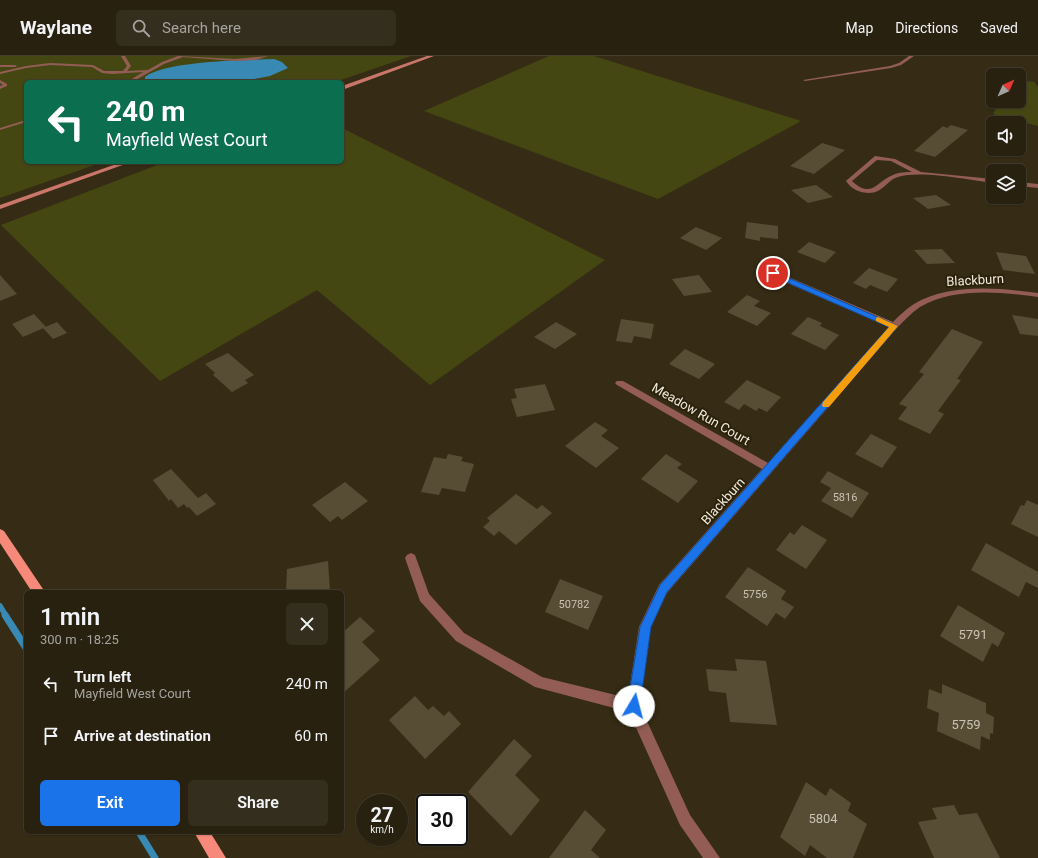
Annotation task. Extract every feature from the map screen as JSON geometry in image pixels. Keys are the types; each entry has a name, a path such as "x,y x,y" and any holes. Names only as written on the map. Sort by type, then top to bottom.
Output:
{"main road":[{"path":"0,534 38,590"},
{"path":"202,834 218,858"}],"street":[{"path":"344,87 432,56"},
{"path":"921,174 892,160 875,158 849,181 855,188 871,190 876,189 893,176 921,174 986,180"},
{"path":"0,207 122,164"},
{"path":"1026,185 1038,186"},
{"path":"760,268 894,326"},
{"name":"Blackburn","path":"634,706 645,627 664,589 894,326 906,314 922,303 935,297 949,294 1005,292 1038,295"},
{"name":"Meadow Run Court","path":"620,383 770,469"},
{"path":"411,558 424,597 460,637 540,683 634,706 685,820 712,858"}],"lane":[{"path":"123,56 129,66 124,73"},
{"path":"132,80 148,71 182,56 229,59 260,58 266,56"},
{"path":"805,80 891,67 900,64 912,56"},
{"path":"0,73 26,67 50,64 93,66 103,72 124,73 148,71"},
{"path":"0,66 26,67"},
{"path":"0,81 6,85 0,88"},
{"path":"0,129 24,122"}],"shaded area":[{"path":"0,56 411,56 341,80 24,80 24,164 97,164 0,198"},
{"path":"549,56 594,56 801,121 658,199 424,111"},
{"path":"1026,81 1034,82 1038,87 1038,126 1026,123 1026,116 1000,116 993,114 996,108 1026,108"},
{"path":"344,129 605,260 430,385 317,290 160,381 1,225 160,164 344,164"}],"water":[{"path":"274,59 282,62 288,68 270,76 249,80 145,80 145,77 155,72 170,68 206,62"}],"building":[{"path":"951,125 968,130 935,157 914,151 943,126 947,128"},
{"path":"822,143 845,150 814,174 790,166"},
{"path":"816,185 833,197 808,203 791,190"},
{"path":"936,195 951,205 928,209 913,198"},
{"path":"747,222 778,226 778,239 760,237 760,241 745,238"},
{"path":"696,227 722,238 706,250 680,238"},
{"path":"809,242 836,252 825,263 797,252"},
{"path":"942,249 955,263 927,264 914,250"},
{"path":"996,252 1026,256 1035,274 1003,270"},
{"path":"869,268 898,279 887,292 870,285 866,289 853,283"},
{"path":"0,275 17,294 0,301"},
{"path":"699,275 712,292 684,296 672,279"},
{"path":"747,295 760,301 754,306 771,313 757,326 727,312"},
{"path":"34,314 46,327 23,337 12,324"},
{"path":"1012,315 1038,319 1038,336 1020,334"},
{"path":"808,317 822,323 820,326 839,335 825,350 791,334"},
{"path":"621,319 654,324 651,339 634,336 632,343 616,341"},
{"path":"57,322 67,333 53,339 43,328"},
{"path":"556,322 577,334 555,349 534,337"},
{"path":"952,329 983,342 957,379 961,380 938,411 944,414 930,434 898,419 907,407 899,404 924,374 919,372"},
{"path":"685,349 715,364 699,379 669,364"},
{"path":"228,353 254,375 245,380 248,383 232,392 213,375 215,373 205,364"},
{"path":"747,380 781,397 767,412 759,408 756,411 744,404 739,410 724,402"},
{"path":"545,384 555,410 517,417 511,399 517,398 514,389"},
{"path":"595,422 608,430 601,436 619,448 596,468 565,446"},
{"path":"871,434 897,447 882,468 855,454"},
{"path":"448,454 463,457 461,461 474,464 465,492 442,488 439,495 421,492 434,457 446,459"},
{"path":"666,454 682,464 677,468 698,481 678,503 641,479"},
{"path":"171,469 198,498 206,493 216,504 197,516 184,504 178,508 171,499 169,501 153,480"},
{"path":"828,471 869,493 852,518 821,501 831,488 820,482"},
{"path":"345,482 368,501 342,520 338,516 330,522 312,505"},
{"path":"516,494 537,509 542,505 552,513 516,545 499,531 494,536 483,527 490,521 487,518"},
{"path":"1027,500 1038,505 1038,537 1011,524 1021,505 1024,506"},
{"path":"802,525 827,540 806,569 776,550 790,532 794,535"},
{"path":"986,543 1038,572 1038,588 1026,582 1019,597 971,570"},
{"path":"328,561 330,590 286,590 287,569"},
{"path":"748,567 786,591 781,599 794,607 785,619 776,613 767,626 725,597"},
{"path":"560,579 603,596 588,630 545,612"},
{"path":"958,605 1005,633 998,647 992,643 983,662 940,636"},
{"path":"360,617 375,631 362,642 380,660 344,692 344,631"},
{"path":"735,659 766,661 777,725 730,722 726,693 709,691 706,669 737,671"},
{"path":"942,684 986,703 986,713 994,717 993,734 990,733 990,740 981,736 980,750 937,731 939,713 927,708 929,689 942,694"},
{"path":"415,696 428,710 433,706 444,716 449,711 461,724 425,759 389,720"},
{"path":"514,739 532,756 515,775 540,800 511,836 468,792"},
{"path":"806,782 826,796 830,788 851,803 848,811 867,824 853,858 827,858 810,845 805,856 780,837"},
{"path":"954,805 959,815 977,813 1000,858 934,858 918,822 937,819 932,808"},
{"path":"585,810 606,830 591,850 600,858 549,858"}],"waterway":[{"path":"0,606 6,616"},
{"path":"5,615 24,645"},
{"path":"140,834 155,858"}],"slow traffic":[{"path":"826,405 894,326 878,319"}],"route":[{"path":"634,706 645,627 664,589 894,326 773,273"}]}
